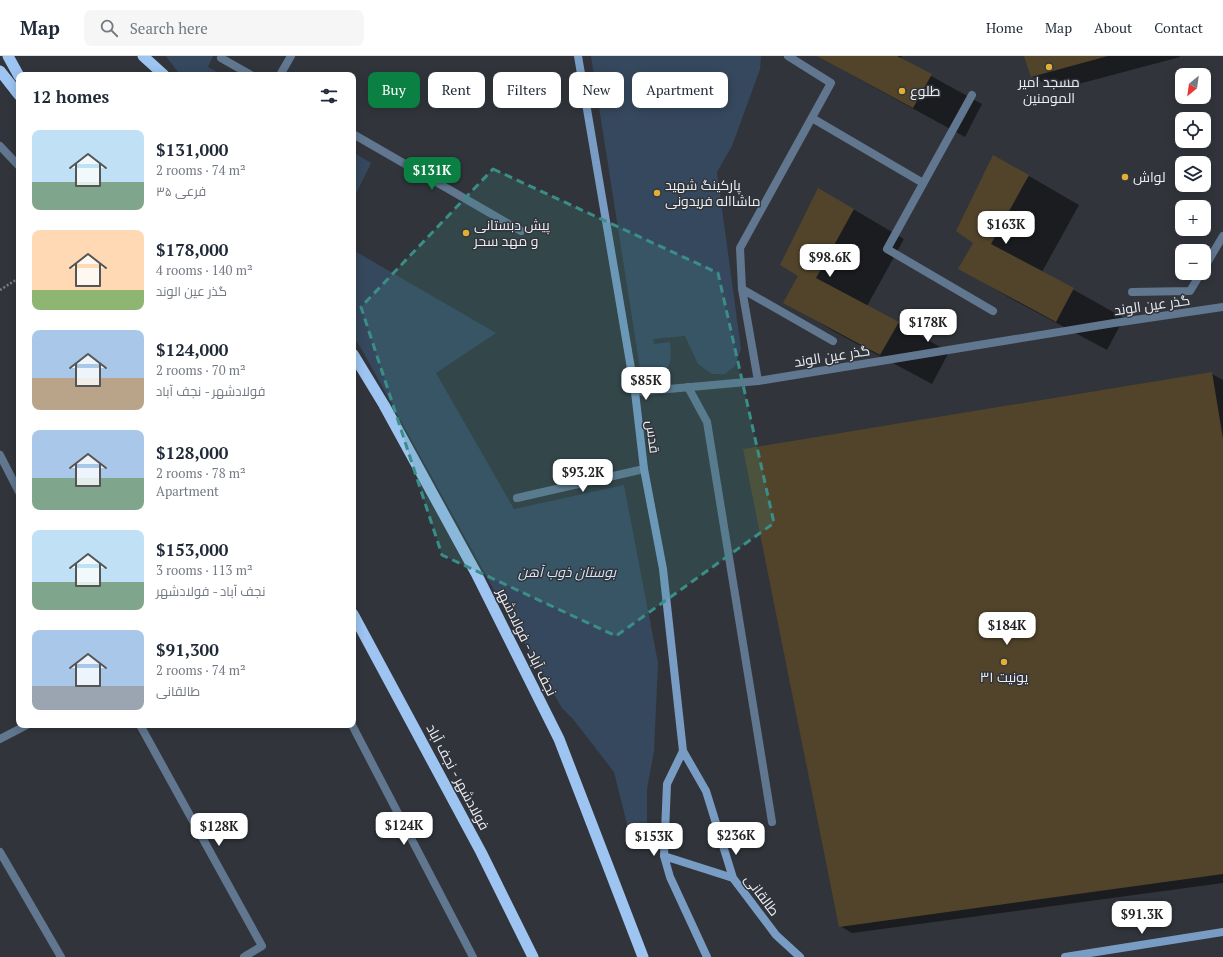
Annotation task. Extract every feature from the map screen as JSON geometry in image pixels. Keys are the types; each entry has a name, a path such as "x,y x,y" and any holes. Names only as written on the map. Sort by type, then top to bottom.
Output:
{"highway":[{"path":"8,56 17,72"},
{"path":"143,56 161,72"},
{"path":"152,56 165,72"},
{"path":"0,71 16,91"},
{"name":"نجف آباد - فولادشهر","path":"356,359 384,405 476,573 559,738 643,957"},
{"name":"فولادشهر - نجف آباد","path":"356,620 481,852 533,957"}],"main road":[{"name":"قدس","path":"578,56 634,392 644,469 663,569 683,751"},
{"path":"683,751 667,784 664,856 670,877 707,957"},
{"name":"طالقانی","path":"683,751 706,791 732,878 776,935 800,957"},
{"path":"664,856 732,878"},
{"path":"1065,957 1223,932"}],"street":[{"path":"282,72 291,56"},
{"path":"758,381 742,289 740,248 831,83 788,56"},
{"path":"221,58 246,72"},
{"path":"972,95 887,249 993,312"},
{"path":"812,118 923,183"},
{"path":"356,136 521,231"},
{"path":"0,146 16,163"},
{"path":"1211,256 1223,236"},
{"path":"1132,292 1190,291 1197,280"},
{"path":"742,289 833,341"},
{"name":"گذر عین الوند","path":"634,392 758,381 1114,323 1223,307"},
{"path":"688,387 707,422 772,822"},
{"path":"0,455 16,486"},
{"path":"517,498 644,469"},
{"path":"0,739 21,728"},
{"path":"142,728 262,946 244,957"},
{"path":"354,728 474,957"},
{"path":"0,852 61,957"}],"path":[{"path":"0,290 16,280"}],"highlighted area":[{"path":"493,169 718,273 774,523 616,636 442,555 361,307"}],"green space":[{"path":"166,56 213,56 208,67 217,72 178,72"},
{"path":"591,56 761,56 760,69 732,146 717,172 741,349 735,366 725,374 712,374 698,364 685,336 653,339 654,344 670,342 671,360 664,373 653,380 641,375 599,108 624,108 624,72 594,72"},
{"path":"356,154 371,163 356,194"},
{"name":"بوستان ذوب آهن","path":"356,252 496,333 436,373 514,509 624,485 658,663 654,751 647,789 647,827 635,837 629,832 614,772 573,719 562,708 494,590 356,341"}],"building":[{"name":"طلوع","path":"817,56 897,56 932,74 913,108"},
{"name":"مسجد امیر المومنین","path":"1024,56 1108,56 1031,77"},
{"path":"993,155 1029,175 991,244 1074,288 1056,322 958,269 973,243 956,231"},
{"path":"818,188 854,209 816,278 899,322 880,355 783,303 798,276 780,265"},
{"name":"یونیت ۳۱","path":"1212,372 1223,439 1223,874 839,927 743,449"}],"place":[{"name":"مسجد امیر المومنین","path":"1049,67"},
{"name":"طلوع","path":"902,91"},
{"name":"لواش","path":"1125,177"},
{"name":"پارکینگ شهید ماشااله فریدونی","path":"657,193"},
{"name":"پیش دبستانی و مهد سحر","path":"466,233"},
{"name":"یونیت ۳۱","path":"1004,662"}]}
